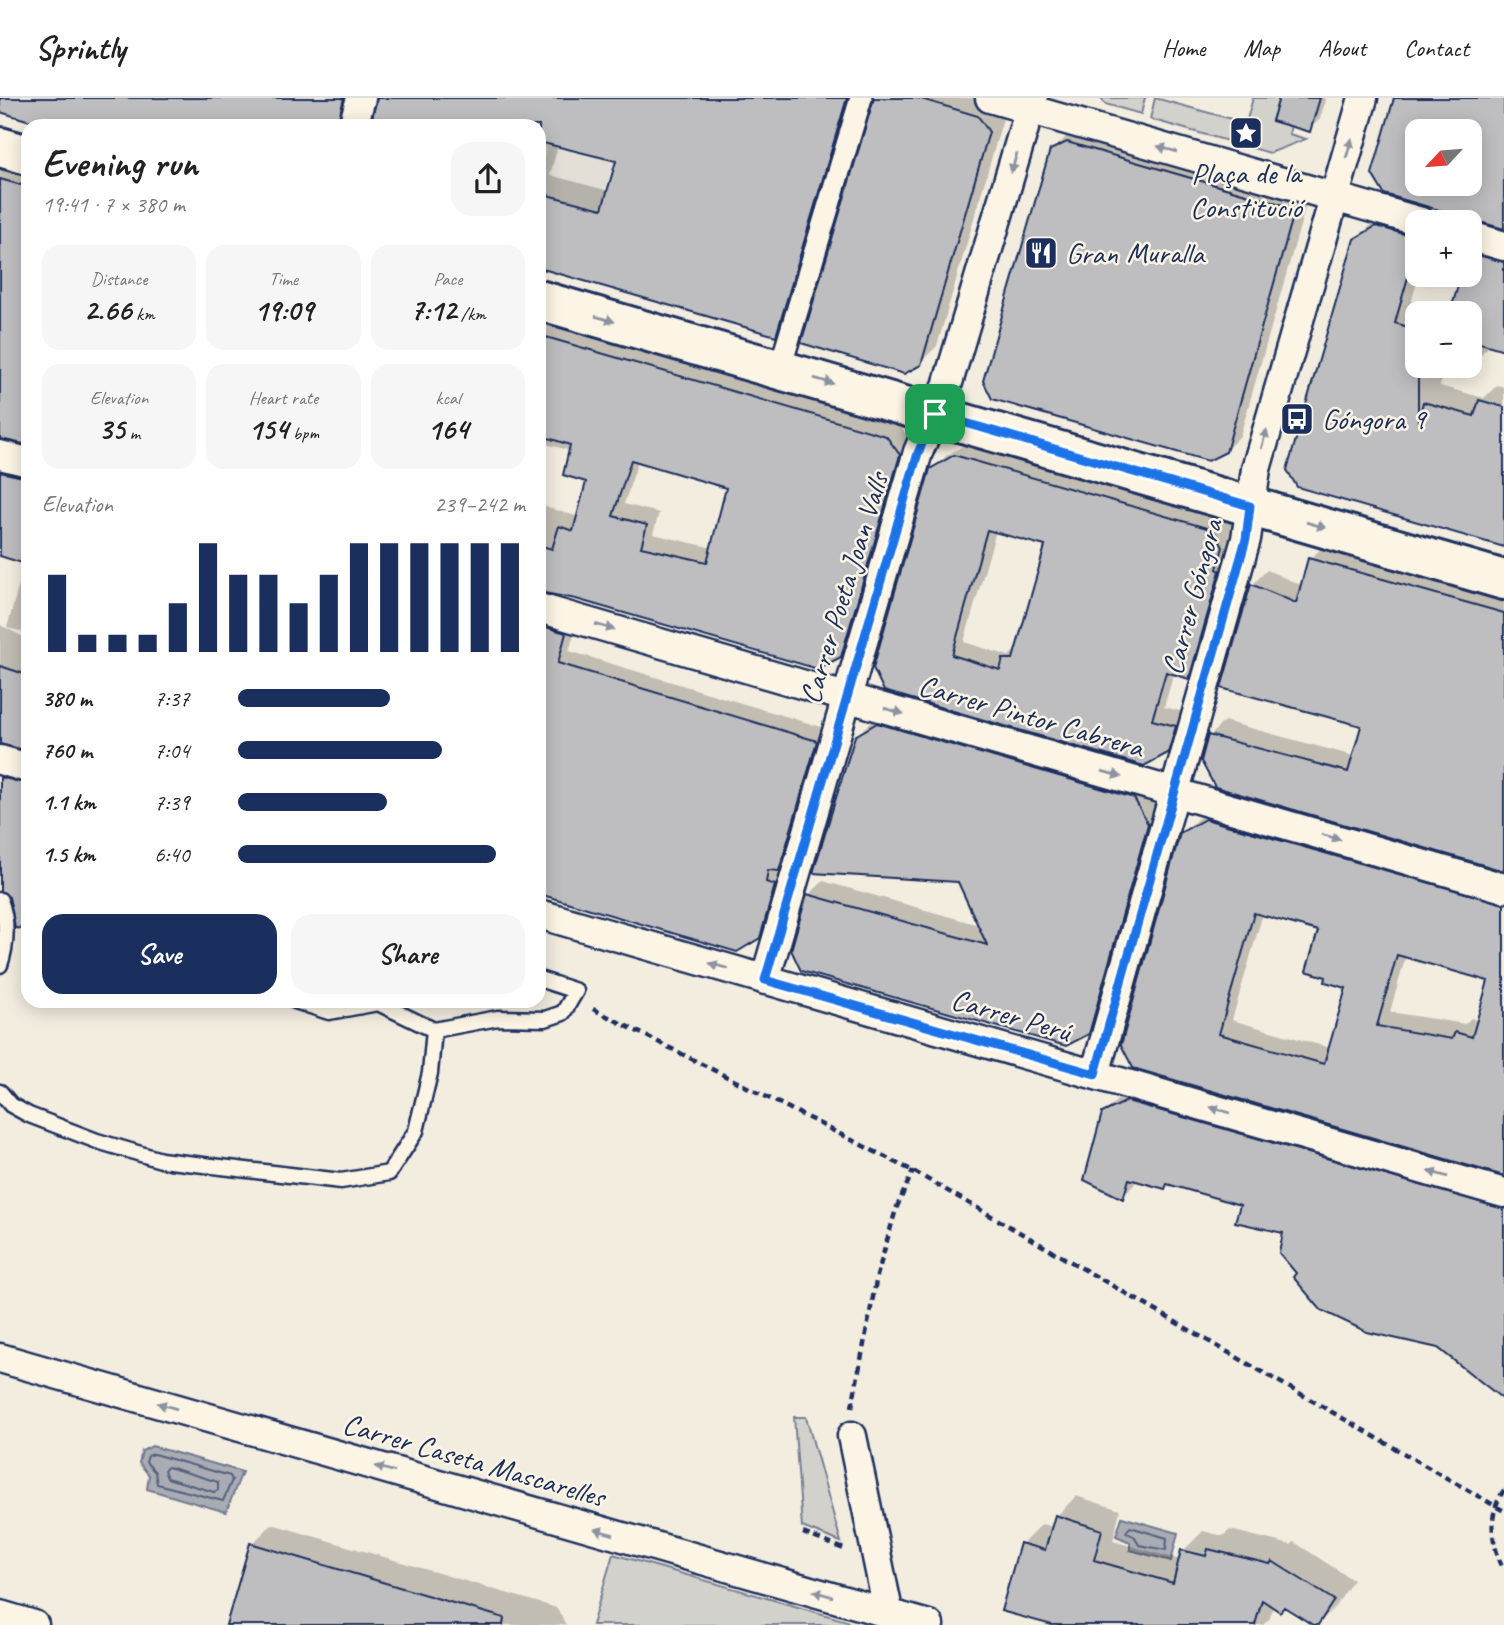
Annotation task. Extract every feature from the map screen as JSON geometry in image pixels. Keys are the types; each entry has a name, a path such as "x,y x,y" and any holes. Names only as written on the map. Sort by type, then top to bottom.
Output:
{"main road":[{"path":"0,147 21,153"},
{"path":"546,302 1504,580"}],"street":[{"path":"355,119 361,98"},
{"path":"780,368 862,98"},
{"path":"989,98 1032,104 1405,218"},
{"name":"Carrer Góngora","path":"1095,1074 1205,676 1246,539 1256,468 1363,98"},
{"name":"Carrer Poeta Joan Valls","path":"765,980 918,453 947,386 1032,104"},
{"path":"1482,240 1504,246"},
{"path":"0,454 21,460"},
{"name":"Carrer Pintor Cabrera","path":"546,610 1504,888"},
{"path":"0,760 21,766"},
{"name":"Carrer Perú","path":"546,916 1504,1193"},
{"name":"Carrer Caseta Mascarelles","path":"0,1358 889,1619 929,1625"},
{"path":"852,1436 889,1619"},
{"path":"0,1615 34,1625"}],"lane":[{"path":"0,900 6,926 5,948 0,965"},
{"path":"388,1008 434,1030 498,1018 545,1018 563,1013 576,991 546,981"},
{"path":"317,1008 329,1012 351,1008"},
{"path":"0,1092 12,1105 29,1115 97,1142 161,1160 341,1181 389,1173 416,1131 430,1073 434,1030"}],"path":[{"path":"572,999 913,1171 1504,1511"},
{"path":"852,1436 853,1400 877,1276 896,1209 913,1171"},
{"path":"1504,1490 1494,1505 1493,1549 1504,1570"},
{"path":"803,1533 848,1550 850,1559 876,1554"}],"shaded area":[{"path":"1101,98 1145,98 1141,114 1105,104"},
{"path":"1155,98 1246,123 1253,98 1279,98 1272,120 1291,126 1289,134 1306,139 1270,153 1150,119"},
{"path":"548,144 616,161 581,280 546,270"},
{"path":"794,1417 806,1417 841,1542 802,1527"},
{"path":"613,1554 847,1621 850,1625 592,1625"}],"water":[{"path":"152,1446 242,1472 226,1512 147,1489 149,1475 139,1463 142,1451"},
{"path":"1122,1517 1178,1533 1171,1561 1130,1550 1130,1542 1116,1536"}],"building":[{"path":"0,98 344,98 339,119 24,119 0,112"},
{"path":"377,98 847,98 776,336 546,270 546,195 602,209 616,161 546,144 546,119 372,119"},
{"path":"874,98 918,98 978,116 989,132 921,365 904,374 801,343"},
{"path":"1279,98 1320,98 1310,132 1272,121"},
{"path":"1394,98 1504,98 1504,229 1482,223 1482,210 1439,210 1384,194 1372,174"},
{"path":"1067,142 1284,205 1292,220 1226,452 1208,461 992,399 983,381 1050,150"},
{"path":"0,179 21,185 21,444 0,439"},
{"path":"1376,226 1405,234 1405,287 1395,323 1405,326 1405,378 1418,378 1418,422 1423,402 1474,416 1479,400 1504,407 1504,547 1297,487 1287,470 1354,239"},
{"path":"1482,256 1504,262 1504,350 1482,344 1482,301 1453,301 1458,287 1482,287"},
{"path":"546,337 886,436 900,455 841,657 818,669 576,599 546,593 546,547 552,549 559,526 573,531 586,482 563,475 570,445 546,437","holes":["631,460 726,488 707,562 641,547 647,525 613,516"]},
{"path":"954,455 1214,530 1223,547 1217,569 1220,571 1189,679 1166,672 1152,720 1176,726 1168,753 1144,766 884,691 873,668 930,469","holes":["987,530 1045,546 1013,659 1003,659 1000,670 952,655"]},
{"path":"0,472 21,476 21,563 0,556"},
{"path":"1308,558 1504,613 1504,871 1215,787 1201,761 1208,735 1348,772 1361,726 1221,688 1251,584 1296,603"},
{"path":"546,627 566,633 558,663 817,741 779,871 768,870 766,882 775,885 760,938 737,952 546,896"},
{"path":"0,666 21,673 21,749 0,744"},
{"path":"877,723 1134,798 1148,824 1089,1034 1066,1046 801,971 791,950 807,894 987,945 958,882 813,873 855,736"},
{"path":"0,777 21,782 21,928 15,928 9,897 0,891"},
{"path":"1205,819 1504,904 1504,1176 1133,1068 1121,1045 1180,833","holes":["1254,913 1318,931 1306,971 1326,977 1325,982 1346,988 1324,1064 1219,1034","1397,955 1488,981 1472,1037 1455,1032 1452,1039 1377,1026"]},
{"path":"1127,1101 1504,1209 1504,1400 1438,1348 1367,1332 1321,1310 1293,1277 1296,1273 1279,1253 1283,1233 1235,1222 1240,1205 1167,1184 1165,1189 1129,1179 1123,1199 1084,1180 1102,1113"},
{"path":"1055,1515 1102,1530 1094,1560 1173,1583 1181,1550 1206,1556 1208,1549 1270,1564 1272,1561 1334,1600 1318,1625 1313,1625 1284,1607 1280,1612 1262,1600 1255,1625 1052,1625 1001,1611 1020,1543 1045,1550"},
{"path":"250,1543 504,1618 503,1625 226,1625"}],"place":[{"name":"Plaça de la Constitució","path":"1246,133"},
{"name":"Gran Muralla","path":"1041,253"},
{"name":"Góngora 9","path":"1297,419"}],"route":[{"path":"935,414 1250,506 1246,539 1205,676 1095,1074 765,980 918,453 935,414"}]}
